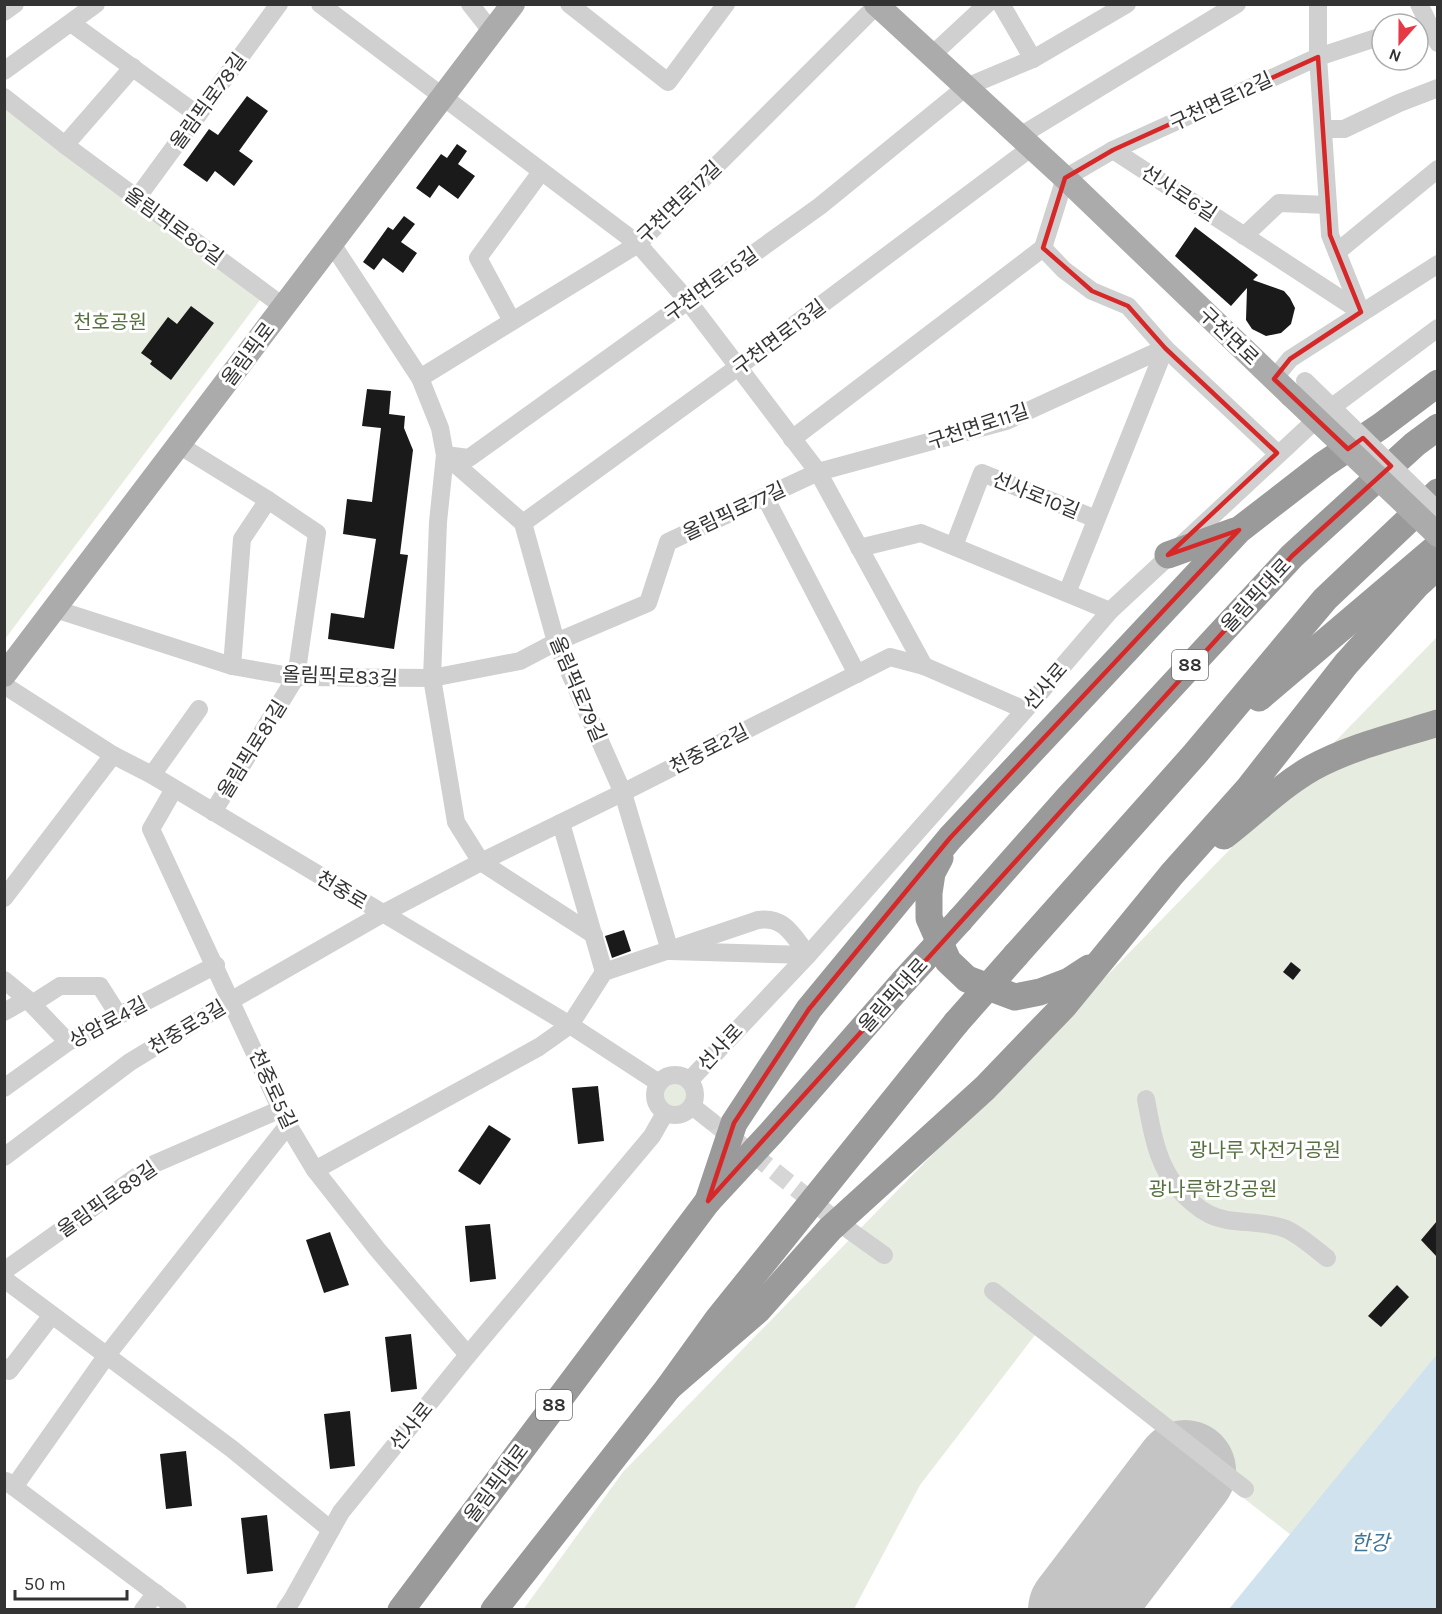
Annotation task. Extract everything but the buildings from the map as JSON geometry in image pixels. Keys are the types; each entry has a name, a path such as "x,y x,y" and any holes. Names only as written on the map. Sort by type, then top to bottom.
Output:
{"highway":[{"path":"1323,465 1366,420 1437,367"},
{"path":"708,1200 734,1123 809,1009 950,838 1239,530 1323,465 1381,426 1437,383"},
{"name":"올림픽대로","path":"401,1610 708,1200 771,1133 1068,798 1292,556 1415,444 1437,427"},
{"path":"494,1610 669,1387 718,1319 956,1023 1195,754 1325,599 1437,492"},
{"path":"1168,555 1239,530"},
{"path":"1195,754 1437,546"},
{"path":"669,1387 758,1310 830,1229 985,1088 1064,1006 1172,874 1248,789 1346,664 1437,566"},
{"path":"1172,874 1238,826 1269,797 1310,769 1339,755 1437,723"},
{"path":"950,838 932,873 929,918 948,961 967,979 1015,998 1069,981 1101,960"}],"main road":[{"name":"올림픽로","path":"4,675 513,4"},
{"name":"구천면로","path":"877,5 1290,385 1437,535"}],"street":[{"path":"4,12 15,4"},
{"path":"4,71 96,4"},
{"name":"올림픽로78길","path":"136,198 279,4"},
{"path":"320,4 638,244 688,301 818,472 924,666"},
{"path":"470,4 492,32"},
{"path":"569,4 668,82 726,4"},
{"path":"1001,4 1033,59"},
{"name":"구천면로15길","path":"445,455 469,458 820,206 966,87 1033,59 1127,4"},
{"path":"1026,142 1207,12 1237,4"},
{"path":"1318,4 1318,57 1330,235 1360,312"},
{"name":"구천면로17길","path":"420,378 638,244 877,5"},
{"path":"932,55 985,5"},
{"path":"71,23 198,115"},
{"path":"1430,27 1437,43"},
{"name":"구천면로12길","path":"1065,178 1113,150 1318,57 1370,40"},
{"path":"65,145 133,67"},
{"path":"1323,129 1344,129 1437,88"},
{"name":"올림픽로80길","path":"4,97 136,198 284,306"},
{"name":"구천면로13길","path":"523,523 738,367 1026,142"},
{"name":"선사로6길","path":"1113,150 1360,312"},
{"path":"1337,252 1437,169"},
{"path":"512,321 478,258 541,172"},
{"path":"792,439 1043,248 1065,178"},
{"path":"1244,236 1278,203 1328,205"},
{"path":"332,244 420,378 440,428 445,455 438,522 432,678 456,822 481,862 594,935"},
{"path":"1043,248 1064,270 1092,291 1128,306 1165,348 1277,453"},
{"path":"1437,264 1290,359 1290,385 1437,511"},
{"name":"선사로","path":"689,1081 808,955 1110,611 1277,453 1320,416 1437,328"},
{"path":"1067,593 1165,348"},
{"name":"구천면로11길","path":"818,472 1006,421 1165,348"},
{"name":"올림픽로81길","path":"179,445 317,533 296,677 213,812"},
{"path":"445,455 523,523"},
{"name":"올림픽로77길","path":"556,642 648,603 668,542 818,472"},
{"name":"선사로10길","path":"954,546 982,473 1096,519"},
{"path":"765,497 857,674"},
{"path":"232,666 242,539 268,500"},
{"name":"올림픽로79길","path":"523,523 556,642 623,793 670,951"},
{"path":"859,548 921,532 1110,611"},
{"name":"올림픽로83길","path":"55,609 232,666 296,677 432,678 520,661 556,642"},
{"name":"천중로2길","path":"382,914 890,657 924,666 1025,710"},
{"name":"천중로","path":"4,685 114,755 570,1025 659,1083"},
{"path":"152,776 199,709"},
{"path":"4,898 114,755"},
{"name":"천중로5길","path":"174,789 151,829 285,1117 315,1170 377,1249 468,1355"},
{"path":"561,823 604,972"},
{"name":"천중로3길","path":"4,1157 130,1062 232,999 382,914"},
{"path":"315,1170 539,1047 570,1025 604,972 758,920 770,918 783,923 808,955"},
{"path":"670,951 808,955"},
{"name":"상암로4길","path":"4,1088 69,1042 216,965"},
{"path":"4,980 30,1001 69,1042"},
{"path":"4,1012 60,986 100,986 119,1016"},
{"name":"선사로","path":"659,1083 666,1076 673,1075 689,1081 695,1096 692,1106"},
{"path":"659,1083 654,1091 654,1098 660,1110 678,1116 692,1106 711,1121"},
{"path":"1146,1099 1160,1160 1171,1181 1185,1197 1203,1211 1225,1220 1246,1221 1287,1229 1328,1258"},
{"name":"선사로","path":"285,1610 341,1512 468,1355 652,1136 665,1113"},
{"path":"178,1610 9,1483 285,1117"},
{"name":"올림픽로89길","path":"4,1271 154,1164 285,1117"},
{"path":"849,1230 884,1255"},
{"path":"4,1280 232,1449 331,1530"},
{"path":"993,1291 1245,1489"},
{"path":"4,1367 9,1371 52,1315"},
{"path":"143,1610 156,1593"}],"highlighted area":[{"path":"1318,57 1330,235 1361,312 1290,359 1274,379 1348,449 1363,438 1391,466 1292,556 708,1201 734,1123 809,1009 950,838 1239,530 1168,555 1277,453 1165,348 1128,306 1092,291 1043,248 1065,178 1113,150"}],"green space":[{"name":"천호공원","path":"4,104 260,300 5,639"},
{"name":"광나루한강공원","path":"1437,637 1437,1354 1291,1535 1035,1335 920,1485 854,1609 523,1610 623,1472"},
{"path":"674,1082 684,1085 687,1095 684,1105 674,1108 664,1105 661,1095 664,1085"}],"water":[{"name":"한강","path":"1437,1354 1437,1609 1229,1609"}],"runway":[{"path":"1079,1610 1185,1471"}],"tunnel":[{"path":"711,1121 846,1228"}],"park label":[{"name":"광나루 자전거공원","path":"1265,1150"}]}
